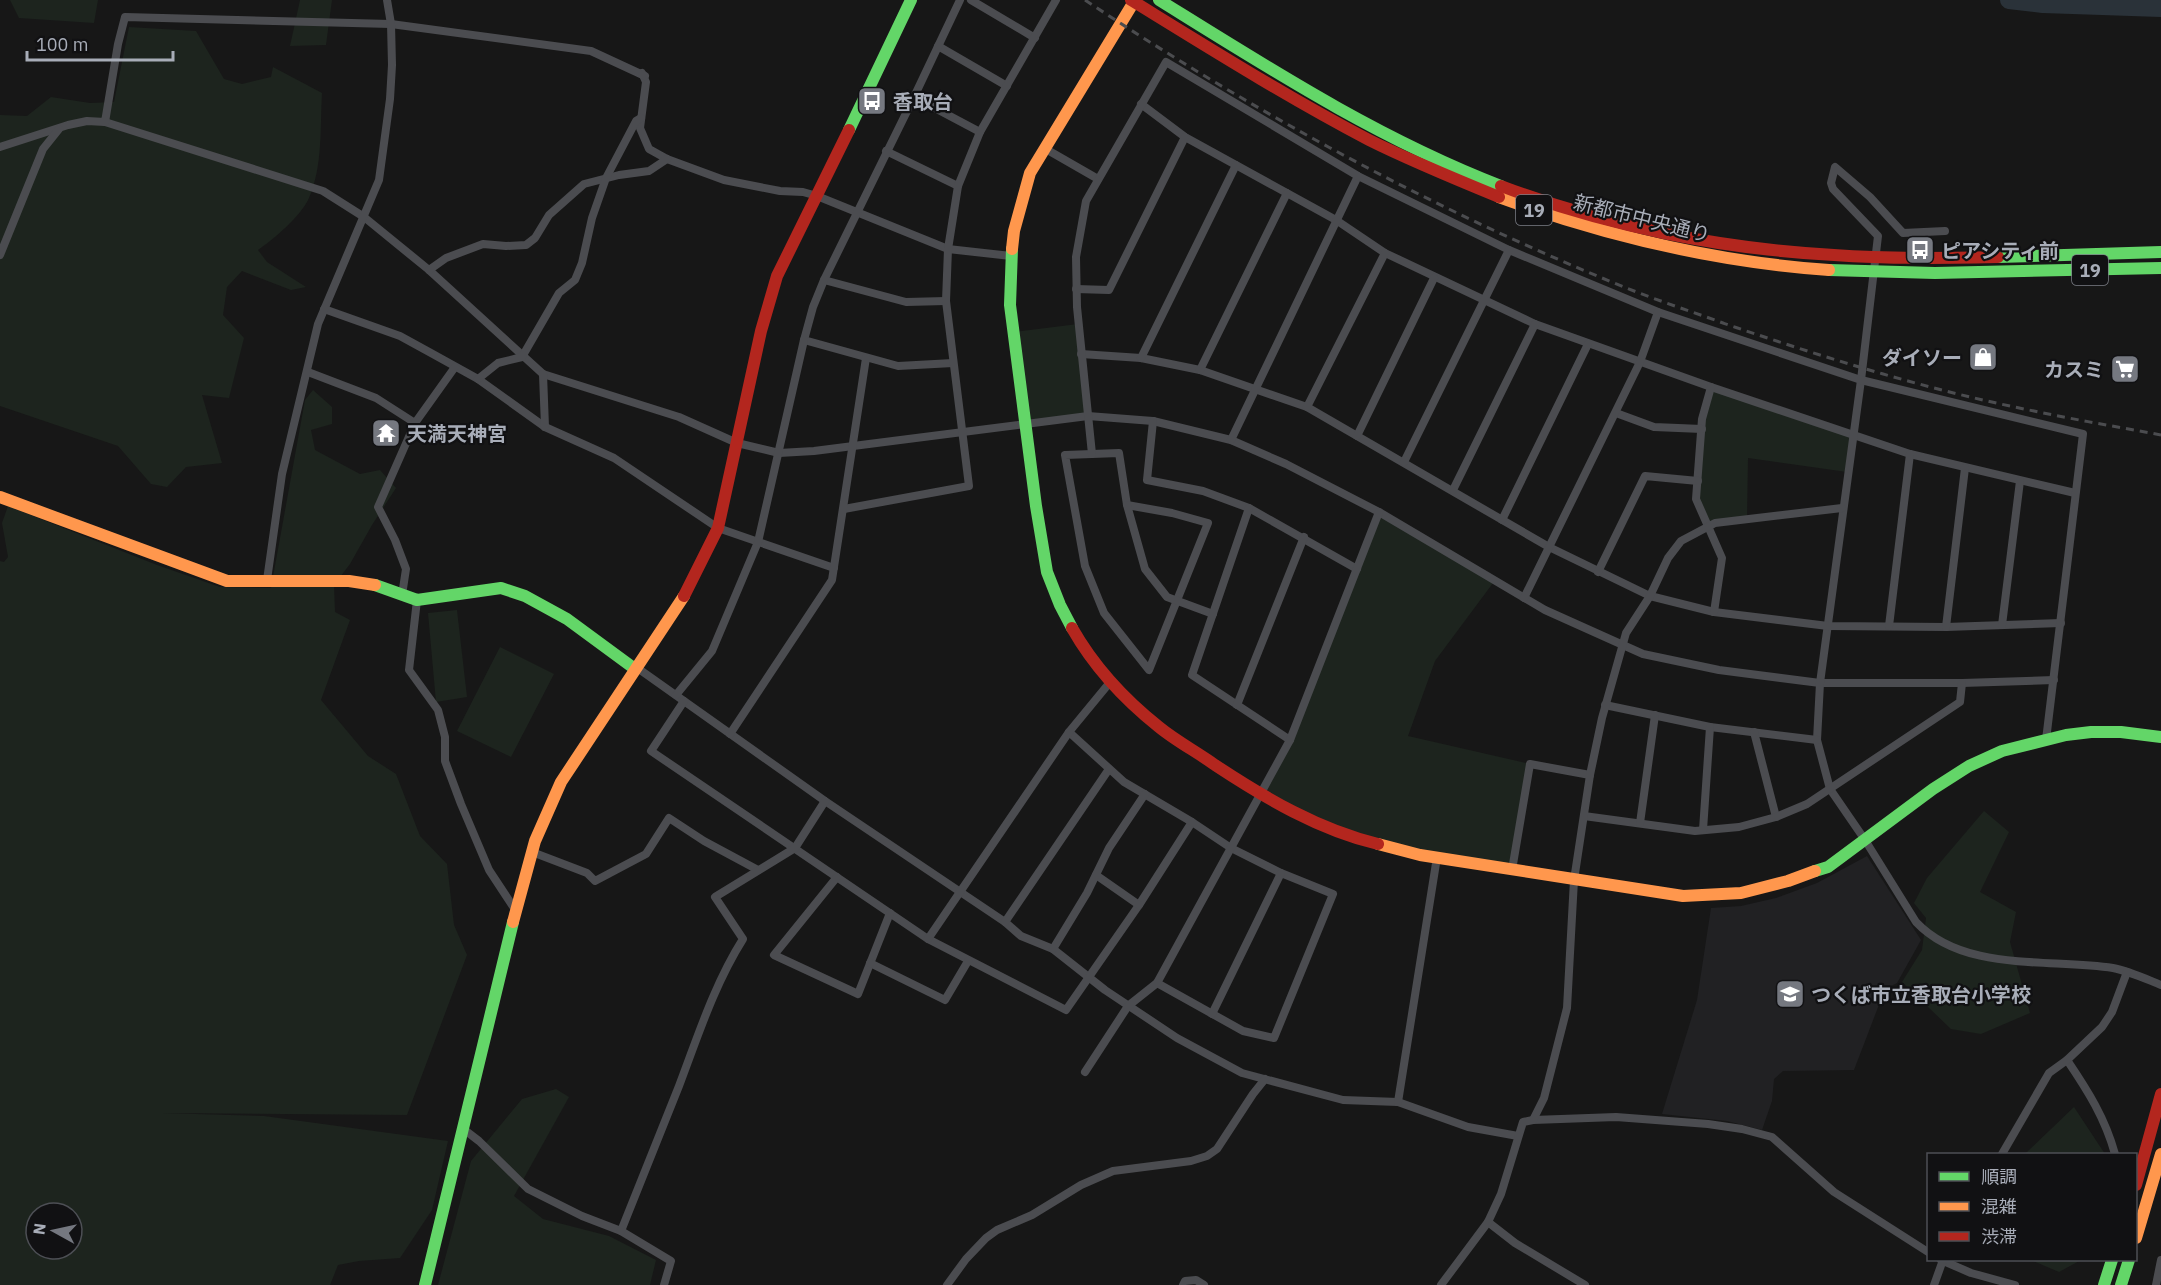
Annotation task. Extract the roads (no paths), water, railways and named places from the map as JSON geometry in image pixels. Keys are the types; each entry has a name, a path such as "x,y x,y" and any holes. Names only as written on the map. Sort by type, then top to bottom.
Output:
{"street":[{"path":"267,580 282,474 318,324 379,180 392,65 391,24 387,0"},
{"path":"425,1285 516,911 532,852 544,819 561,782 684,597 718,528 761,331 774,285 911,0"},
{"path":"676,695 712,651 758,542 804,340 824,280 960,0"},
{"path":"971,0 1035,38"},
{"path":"844,508 969,486 946,301 948,249 958,186 980,132 1056,0"},
{"name":"新都市中央通り","path":"1159,0 1316,96 1410,147 1471,174 1584,212 1681,235 1806,253 1876,257 2002,257 2161,252"},
{"path":"1133,1 1030,173 1014,231 1010,305 1024,425 1047,572 1060,605 1081,643 1125,696 1159,727 1259,794 1348,837 1437,857 1683,896 1741,893 1788,881 1828,867 1933,789 1969,766 2002,751 2091,732 2121,732 2161,737"},
{"name":"新都市中央通り","path":"1133,1 1315,110 1404,157 1467,186 1533,210 1629,237 1729,259 1800,268 1874,272 2019,272 2161,268"},
{"path":"105,122 118,44 125,17 391,24 591,51 643,75 646,82 640,128 650,149 667,159 724,180 817,196 948,249 1011,256"},
{"path":"938,46 1007,86"},
{"path":"1092,454 1076,289 1076,257 1086,201 1166,62 1358,176 1509,250 1658,312 1861,380 2083,434 2046,740"},
{"path":"914,97 980,132"},
{"path":"1141,104 1185,137 1336,220 1385,253 1535,324 1711,387 1910,454 2076,493"},
{"path":"478,379 498,363 522,357 559,293 575,280 606,178 636,122 641,118"},
{"path":"0,147 87,121 105,122 323,191 364,217 429,270 543,374 679,417 737,443 779,453 852,447 1088,416 1153,421 1231,440 1286,464 1379,512 1545,610 1643,654 1719,670 1820,682 1962,683 2054,680"},
{"path":"0,255 43,149 59,129"},
{"path":"1076,289 1109,290 1185,137"},
{"path":"1044,148 1098,179"},
{"path":"886,151 958,186"},
{"path":"429,270 446,258 483,244 526,245 535,237 549,215 584,184 649,171 667,159"},
{"path":"1141,358 1236,165"},
{"path":"1945,231 1903,233 1870,197 1835,167 1831,183 1833,189 1878,236 1820,682 1817,740 1830,789 1916,922 1926,933 1946,944 1997,960 2115,968 2161,985"},
{"path":"1231,440 1358,176"},
{"path":"1200,370 1287,193"},
{"path":"1404,462 1486,301 1509,250"},
{"path":"1307,407 1385,253"},
{"path":"1357,436 1434,278"},
{"path":"824,280 906,302 946,301"},
{"path":"324,309 400,336 478,379 545,427 614,458 718,528 834,568"},
{"path":"1524,598 1640,362 1658,312"},
{"path":"1453,490 1535,324"},
{"path":"804,340 898,366 953,363"},
{"path":"1502,520 1588,344"},
{"path":"1081,354 1141,358 1200,370 1307,407 1550,547 1650,596 1714,612 1828,626 1946,627 2061,623"},
{"path":"730,734 832,580 866,358"},
{"path":"402,595 406,569 395,540 378,507 415,423 455,367"},
{"path":"308,372 376,398 415,423"},
{"path":"543,374 545,427"},
{"path":"1711,387 1702,419 1696,499 1722,558 1714,612"},
{"path":"1616,413 1654,427 1702,429"},
{"path":"1153,421 1147,480 1203,491 1249,508 1357,569"},
{"path":"1128,506 1208,522 1178,601 1149,670 1104,613 1085,566 1065,455 1119,453 1128,506 1144,569 1167,597 1178,601 1213,614"},
{"path":"1888,626 1910,454"},
{"path":"1946,627 1965,468"},
{"path":"1598,572 1645,476 1698,481"},
{"path":"2002,625 2020,481"},
{"path":"0,497 227,581 349,581 378,586 417,600 501,588 525,597 567,619 825,801 1005,922 1021,936 1053,950 1128,1006 1212,1059 1242,1073 1343,1100 1398,1102 1468,1127 1518,1136"},
{"path":"1249,508 1192,675 1290,740"},
{"path":"1533,1120 1544,1098 1567,1008 1574,880 1590,775 1605,705 1626,633 1650,596 1668,558 1681,541 1715,523 1842,508"},
{"path":"1085,1072 1128,1006 1157,983 1290,740 1379,512"},
{"path":"1237,705 1304,537"},
{"path":"417,600 409,670 438,710 446,737 445,761 460,804 489,870 516,911"},
{"path":"928,939 1069,732 1112,681"},
{"path":"1584,816 1703,831 1739,827 1776,817 1807,804 1960,702 1962,683"},
{"path":"684,701 651,751 928,939 1066,1010 1139,905 1192,822"},
{"path":"1605,705 1710,727 1817,740"},
{"path":"1641,823 1655,715"},
{"path":"1703,831 1710,727"},
{"path":"1069,732 1124,782 1231,848 1281,873 1333,894 1274,1038 1243,1031 1157,983"},
{"path":"1754,732 1776,817"},
{"path":"1512,870 1530,764 1590,775"},
{"path":"1005,922 1109,769"},
{"path":"1053,950 1109,848 1145,795"},
{"path":"621,1231 705,1015 729,961 743,939 715,897 795,848 825,801"},
{"path":"532,852 587,873 595,880 646,854 669,818 704,841 758,870"},
{"path":"1398,1102 1437,857"},
{"path":"1212,1014 1281,873"},
{"path":"1096,875 1139,905"},
{"path":"837,877 774,955 858,994 890,913"},
{"path":"870,963 945,1000 968,961"},
{"path":"2003,1153 2049,1073 2103,1027 2112,1012 2127,972"},
{"path":"2067,1060 2108,1128 2114,1153"},
{"path":"947,1285 966,1259 986,1238 1032,1215 1081,1185 1113,1171 1191,1161 1208,1156 1217,1149 1252,1094 1265,1079"},
{"path":"2137,1178 2161,1094"},
{"path":"1441,1285 1488,1222 1501,1194 1523,1122 1533,1120 1616,1117 1708,1124 1742,1129 1772,1137 1834,1192 1927,1251"},
{"path":"462,1128 479,1141 528,1189 582,1216 621,1231 671,1261 664,1285"},
{"path":"2137,1235 2161,1154"},
{"path":"1488,1222 1515,1243 1585,1285"},
{"path":"2156,1285 2161,1260"},
{"path":"1934,1285 1942,1261"},
{"path":"1944,1261 1971,1273 2015,1285"},
{"path":"2104,1285 2112,1261"},
{"path":"2121,1285 2129,1261"},
{"path":"1183,1285 1185,1281 1196,1281 1204,1285"}],"waterway":[{"path":"2009,0 2043,4 2161,8"}],"railway":[{"path":"1085,0 1214,82 1347,157 1484,226 1624,287 1761,336 1916,383 1994,403 2161,435"}],"place":[{"name":"香取台","path":"872,101"},
{"name":"ピアシティ前","path":"1920,250"},
{"name":"ダイソー","path":"1983,357"},
{"name":"カスミ","path":"2125,369"},
{"name":"天満天神宮","path":"386,433"},
{"name":"つくば市立香取台小学校","path":"1790,994"}]}
